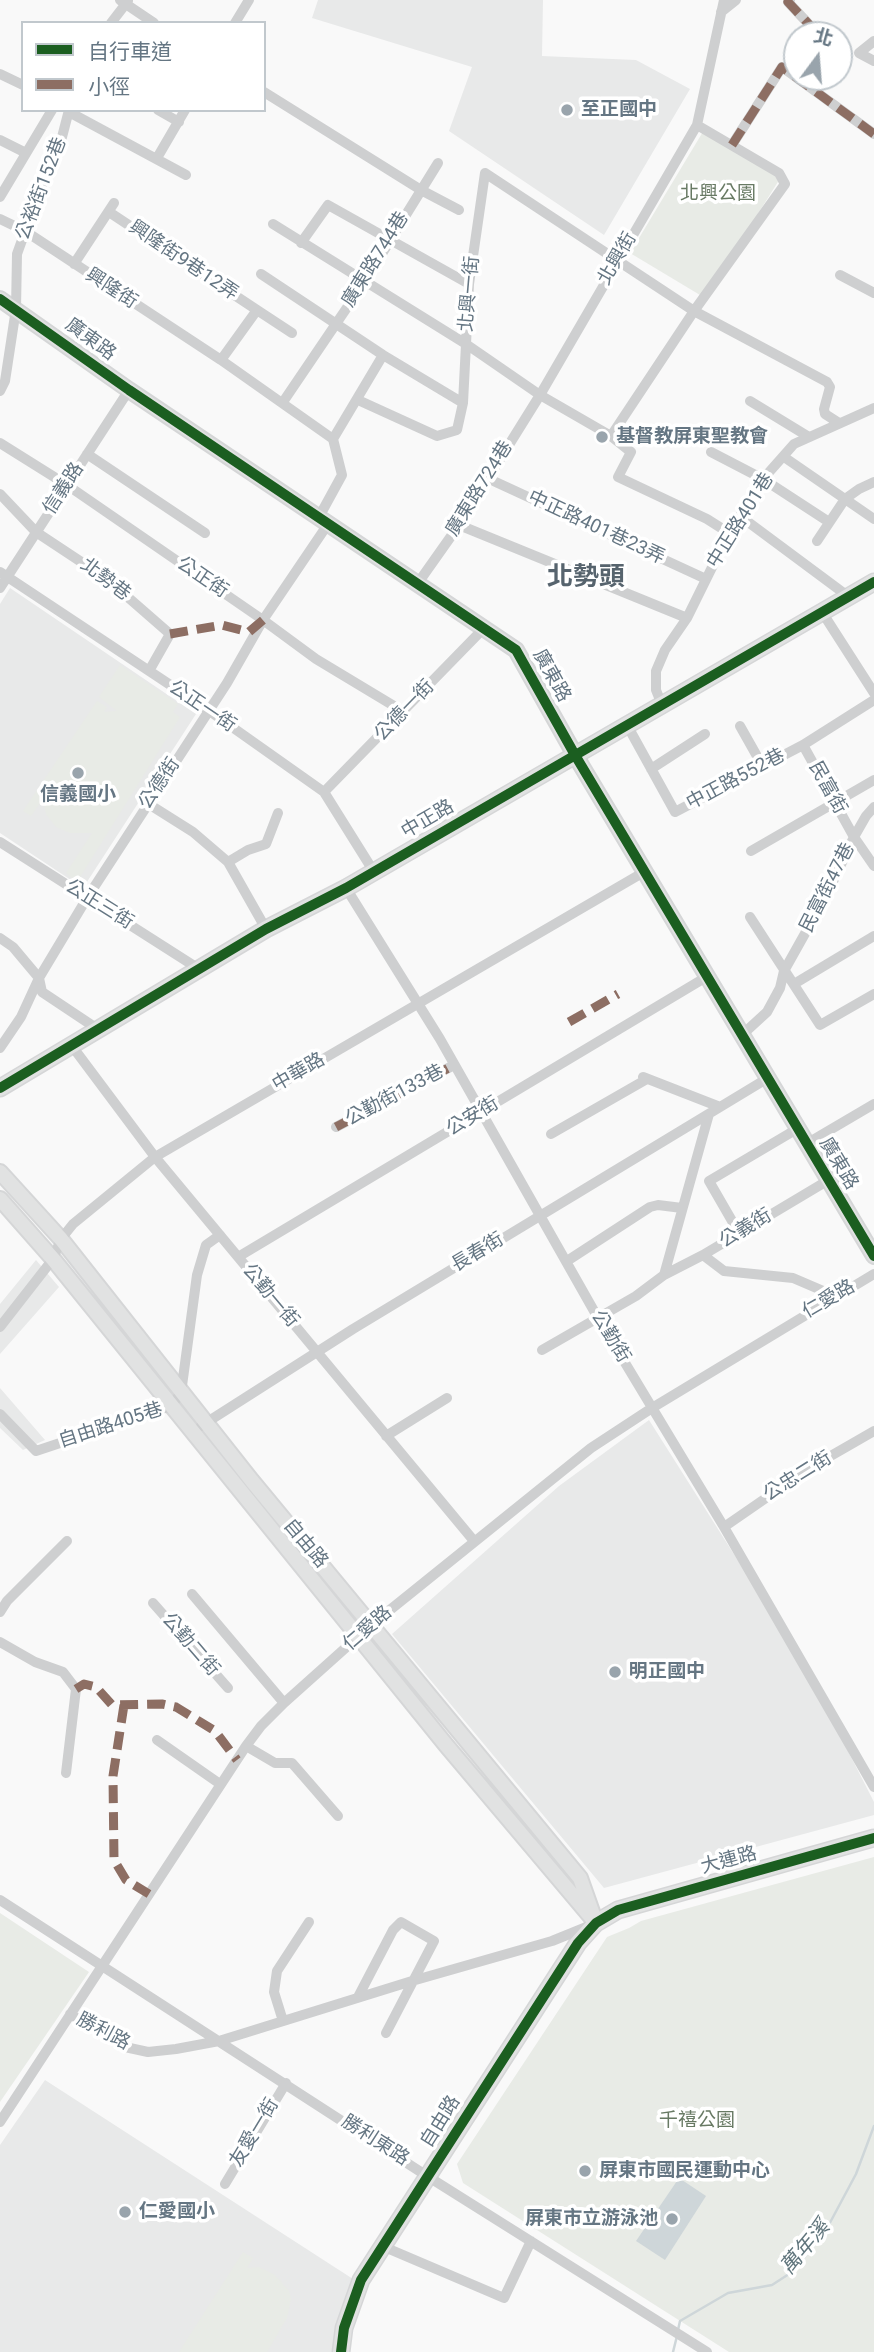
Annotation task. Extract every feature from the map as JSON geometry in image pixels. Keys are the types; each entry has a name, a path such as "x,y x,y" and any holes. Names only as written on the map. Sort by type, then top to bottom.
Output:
{"main road":[{"name":"中正路","path":"0,1088 266,929 346,888 874,582"},
{"name":"大連路","path":"596,1923 618,1910 874,1838"},
{"name":"自由路","path":"341,2352 344,2328 361,2280 578,1942 596,1923"}],"street":[{"path":"236,21 249,0"},
{"name":"北興街","path":"540,395 697,125 724,0"},
{"path":"721,13 736,0"},
{"path":"790,0 788,2 806,21"},
{"path":"112,21 125,1 151,21"},
{"path":"874,41 859,52 874,61"},
{"path":"732,145 782,67 874,134"},
{"path":"0,74 21,84"},
{"path":"266,93 421,190 459,210"},
{"path":"0,197 51,112"},
{"name":"公裕街152巷","path":"0,391 5,381 4,360 16,309 15,266 48,168 61,141 69,112"},
{"path":"71,112 186,175"},
{"path":"162,112 179,121"},
{"path":"157,158 185,112"},
{"path":"697,125 779,173 784,177 785,184 694,311 611,436 631,452 618,477 707,519 729,533"},
{"path":"0,141 26,153"},
{"name":"廣東路744巷","path":"283,402 365,281 438,163"},
{"name":"北興一街","path":"611,436 540,395 466,344 469,284 485,173 694,311 827,382 830,387 825,414 839,423"},
{"path":"301,243 328,205 469,284"},
{"name":"興隆街9巷12弄","path":"74,264 111,207 292,333"},
{"name":"興隆街","path":"0,219 25,231 221,360"},
{"path":"273,224 466,344 463,403 457,430 437,436 358,400"},
{"path":"261,274 383,355 463,403"},
{"path":"840,275 874,293"},
{"name":"廣東路","path":"0,299 129,390 516,650 644,872 874,1256"},
{"path":"257,310 221,360 333,439 342,475 324,521"},
{"path":"333,439 383,355"},
{"name":"信義路","path":"0,588 4,575 36,532 129,390"},
{"name":"廣東路724巷","path":"418,583 459,525 540,395"},
{"path":"750,401 809,437"},
{"name":"中正路401巷","path":"662,705 656,690 656,671 665,650 687,618 729,533 764,479 794,444 874,408"},
{"name":"公正街","path":"0,443 67,485 342,677 404,712"},
{"path":"711,452 764,479 829,522"},
{"path":"87,454 205,533"},
{"path":"784,457 874,519"},
{"name":"中正路401巷23弄","path":"487,478 706,579"},
{"path":"817,541 845,499 874,482"},
{"name":"北勢巷","path":"0,494 36,532 107,579 170,634 149,671"},
{"path":"740,516 849,597"},
{"name":"公德街","path":"0,1048 87,898 228,683 324,521"},
{"path":"459,525 687,618"},
{"name":"公正一街","path":"4,575 208,710 324,792 374,872"},
{"path":"822,612 874,693"},
{"name":"公德一街","path":"324,792 485,627"},
{"name":"民富街","path":"874,700 803,745 853,836 874,866"},
{"name":"中正路552巷","path":"627,725 676,812 803,745"},
{"path":"740,726 762,765"},
{"path":"651,769 705,734"},
{"path":"751,851 874,780"},
{"path":"147,803 192,832 228,862 266,929"},
{"name":"民富街47巷","path":"743,1034 767,1012 780,988 784,971 826,896 853,836 874,807"},
{"path":"228,862 266,844 278,813"},
{"name":"公正三街","path":"0,842 199,968"},
{"name":"中華路","path":"0,1327 74,1224 155,1157 644,872"},
{"name":"公勤街","path":"346,888 482,1112 598,1318 724,1527 874,1787"},
{"path":"750,917 820,1025 874,994"},
{"path":"794,984 874,936"},
{"path":"0,938 13,947 39,978 42,992 99,1031"},
{"name":"公安街","path":"238,1257 708,976"},
{"name":"公勤一街","path":"72,1046 155,1157 474,1541"},
{"name":"公勤街133巷","path":"336,1127 454,1065"},
{"path":"551,1134 643,1077 720,1107"},
{"name":"長春街","path":"192,1433 317,1352 768,1078"},
{"path":"806,1144 874,1104"},
{"path":"664,1275 709,1114"},
{"path":"739,1233 709,1181 797,1129"},
{"name":"自由路","path":"0,1172 61,1239 205,1423 580,1878 596,1923"},
{"name":"公義街","path":"542,1350 636,1296 664,1275 703,1255 827,1181"},
{"name":"自由路","path":"0,1199 52,1258 446,1745 596,1923"},
{"path":"567,1261 650,1207 658,1205 682,1208"},
{"path":"181,1393 197,1275 206,1245 220,1235"},
{"path":"703,1255 724,1271 793,1278 835,1296"},
{"name":"仁愛路","path":"0,2122 220,1784 261,1726 358,1636 591,1448 652,1408 874,1274"},
{"name":"自由路405巷","path":"0,1414 36,1451 171,1406 181,1393"},
{"path":"386,1436 447,1398"},
{"name":"公忠二街","path":"724,1527 808,1469 874,1431"},
{"path":"0,1612 7,1601 67,1541"},
{"path":"192,1594 285,1703"},
{"name":"公勤二街","path":"153,1603 228,1688"},
{"path":"0,1642 35,1662 63,1672 76,1689 66,1773"},
{"path":"157,1740 220,1784"},
{"path":"246,1746 275,1763 292,1763 338,1816"},
{"path":"0,1899 102,1966"},
{"path":"283,2021 274,1992 277,1971 309,1922"},
{"path":"358,1997 401,1922 434,1941 412,1981 400,2011 386,2033"},
{"name":"大連路","path":"219,2041 358,1997 552,1941 596,1923"},
{"name":"勝利東路","path":"102,1966 531,2242 650,2315 692,2348"},
{"name":"勝利路","path":"70,2014 125,2048 148,2052 219,2041"},
{"name":"友愛一街","path":"225,2183 286,2082"},
{"path":"382,2246 504,2298 531,2242"},
{"path":"692,2348 707,2352"}],"shaded area":[{"name":"至正國中","path":"318,0 543,0 542,56 636,60 690,89 604,235 449,131 472,67 312,18"},
{"name":"信義國小","path":"10,588 196,714 83,888 0,833 0,604"},
{"path":"36,1260 59,1287 0,1354 0,1304"},
{"path":"0,1388 45,1440 23,1450 0,1428"},
{"name":"明正國中","path":"649,1420 773,1616 827,1710 874,1802 874,1815 604,1888 392,1634 559,1486"},
{"name":"仁愛國小","path":"45,2080 353,2279 332,2352 0,2352 0,2145"},
{"name":"屏東市立游泳池","path":"679,2178 706,2196 665,2260 636,2241"}],"green space":[{"name":"北興公園","path":"704,130 781,177 705,298 630,253"},
{"path":"120,665 178,704 173,712 180,717 77,882 66,873 92,833 70,833 56,827 46,814 43,799 31,816 23,811 97,701 107,707 104,712 117,711 99,697"},
{"name":"千禧公園","path":"874,1857 874,2352 729,2352 463,2183 457,2164 607,1937 641,1921"},
{"path":"0,1913 89,1972 0,2102"},
{"path":"243,2252 253,2258 247,2268 259,2267 275,2275 289,2291 291,2299 287,2318 267,2352 179,2352"}],"waterway":[{"name":"萬年溪","path":"678,2330 680,2321 728,2293 772,2285 792,2272 825,2232 856,2174 874,2126"},
{"name":"萬年溪","path":"673,2352 677,2336"}],"marked path":[{"path":"790,0 788,2 806,21"},
{"path":"732,145 782,67 874,134"},
{"path":"170,634 222,625 249,632 263,620"},
{"path":"569,1022 618,994"},
{"path":"336,1127 454,1065"},
{"path":"76,1689 84,1684 96,1687 112,1705 162,1704 176,1707 215,1731 237,1760"},
{"path":"124,1705 113,1776 114,1860 126,1880 149,1894"}],"cycle path":[{"path":"0,299 129,390 516,650 575,755 874,1256"},
{"path":"0,1088 266,929 346,888 874,582"},
{"path":"341,2352 344,2328 361,2280 578,1943 596,1923 618,1910 874,1838"}],"place":[{"name":"至正國中","path":"567,110"},
{"name":"基督教屏東聖教會","path":"602,437"},
{"name":"信義國小","path":"78,773"},
{"name":"明正國中","path":"615,1672"},
{"name":"屏東市國民運動中心","path":"585,2171"},
{"name":"仁愛國小","path":"125,2212"},
{"name":"屏東市立游泳池","path":"672,2219"}],"district":[{"name":"北勢頭","path":"586,578"}]}
